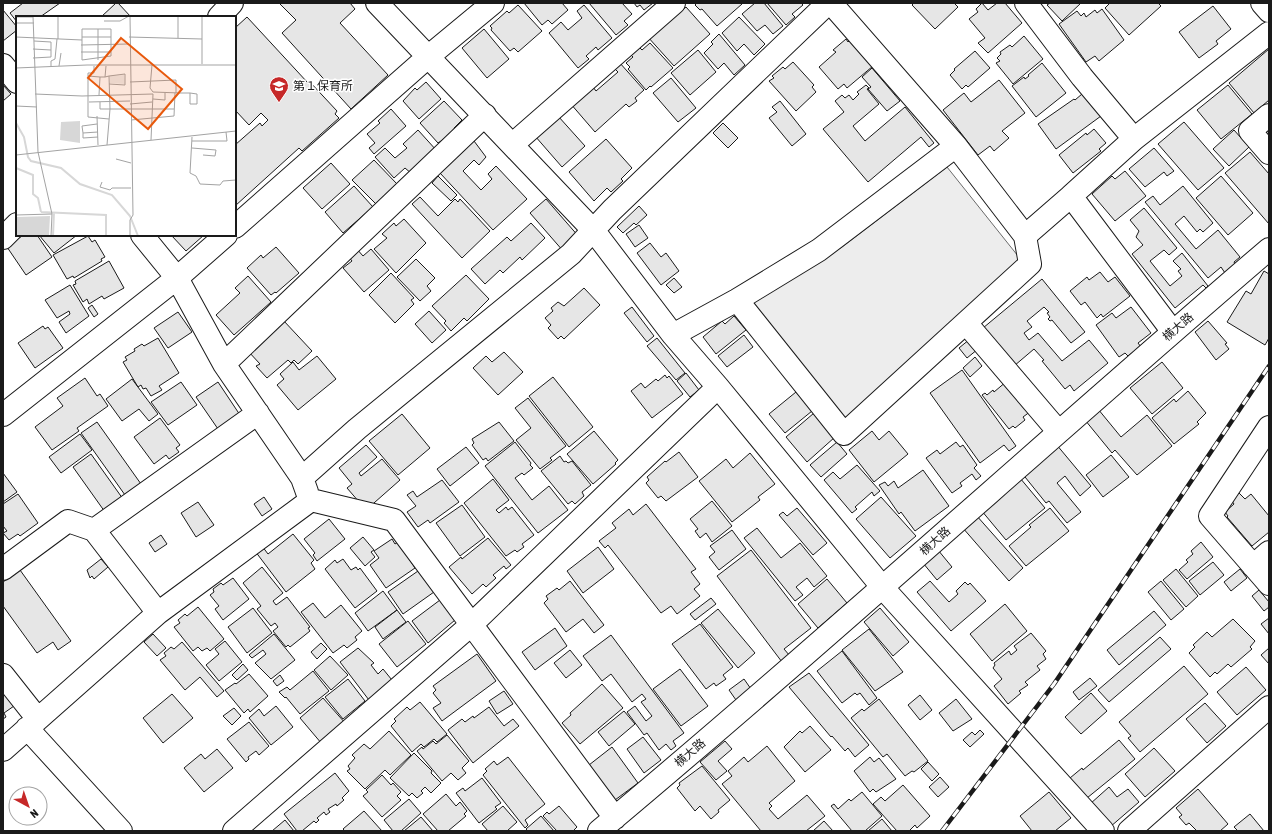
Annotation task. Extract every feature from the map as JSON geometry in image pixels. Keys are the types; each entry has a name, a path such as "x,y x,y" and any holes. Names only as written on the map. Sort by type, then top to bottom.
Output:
{"street":[{"path":"220,16 232,3"},
{"path":"377,3 513,144 594,231 673,335 718,387 884,588 1103,831"},
{"path":"236,226 429,56 493,3"},
{"path":"513,144 674,3"},
{"path":"302,478 357,429 571,254 612,210 828,3"},
{"path":"737,300 844,434 1030,264 1025,236 956,146 831,3"},
{"path":"1026,3 1082,77 1134,139"},
{"path":"1262,3 1269,12"},
{"path":"1025,236 1134,139 1269,33"},
{"path":"3,65 16,81"},
{"path":"224,364 485,115"},
{"path":"1269,115 1250,131 1269,153"},
{"path":"673,335 737,300 819,250 956,146"},
{"path":"1071,196 1173,332"},
{"path":"3,238 16,225"},
{"path":"143,236 177,278 224,364 302,478 311,500"},
{"path":"3,415 177,278 225,236"},
{"name":"横大路","path":"607,825 884,588 1058,432 1269,249"},
{"path":"966,324 1058,432"},
{"path":"234,831 471,625 718,387"},
{"path":"94,530 258,414"},
{"path":"1269,427 1210,516 1261,559 1269,584"},
{"path":"3,750 158,613 311,500 394,520 471,625 607,825"},
{"path":"3,570 68,521 94,530 158,613"},
{"path":"3,675 32,723 121,831"},
{"path":"1129,831 1269,708"}],"shaded area":[{"path":"947,167 1018,256 1017,264 844,421 749,304 842,247"}],"building":[{"path":"23,3 60,3 41,16 16,16 16,21 10,13"},
{"path":"116,3 118,3 130,16 102,16"},
{"path":"279,3 350,3 355,9 340,23 388,75 351,109 282,33 296,20"},
{"path":"524,3 562,3 568,10 552,24 548,20 542,25"},
{"path":"589,3 622,3 632,14 624,21 628,25 616,35"},
{"path":"634,3 653,3 644,10 640,5 637,7"},
{"path":"697,3 742,4 717,26 702,9 700,10 695,5"},
{"path":"755,3 764,3 783,26 773,34 765,25 757,31 742,14"},
{"path":"767,3 801,3 803,5 792,14 795,17 786,25"},
{"path":"914,3 954,3 958,7 935,29 912,5"},
{"path":"982,3 988,10 997,3 1005,3 1022,23 988,53 978,43 985,38 969,19 978,12 976,9"},
{"path":"1050,3 1081,3 1062,21 1047,5"},
{"path":"1110,3 1158,3 1161,6 1129,35 1105,8"},
{"path":"518,5 542,31 518,52 514,48 510,51 491,30 492,28 490,26 507,11 509,13"},
{"path":"584,5 612,38 598,50 596,47 586,56 589,59 578,68 549,33 561,22 568,30 582,18 577,11"},
{"path":"1213,6 1231,29 1216,41 1218,44 1199,58 1179,32"},
{"path":"686,7 710,34 674,66 647,36 667,23"},
{"path":"1102,9 1124,40 1099,61 1095,56 1086,62 1059,24 1077,11 1081,16 1084,13 1086,17 1095,10 1097,13"},
{"path":"3,10 16,26 16,31 3,41"},
{"path":"247,17 308,83 309,81 337,111 335,114 339,118 302,151 299,148 236,205 236,144 260,123 262,126 268,120 261,113 249,125 236,111 236,27"},
{"path":"739,17 765,44 754,55 744,44 737,51 722,33"},
{"path":"484,29 509,59 487,78 462,48"},
{"path":"719,34 745,65 734,75 724,63 718,69 704,53 713,44 711,42"},
{"path":"1024,36 1043,59 1013,84 996,63 1000,61 997,58 1001,54 1000,52 1010,45 1012,47"},
{"path":"846,39 848,42 851,39 873,66 847,88 844,84 838,89 819,67 836,52 833,50"},
{"path":"650,43 673,68 646,90 628,69 630,67 626,63 633,57 630,54 639,47 642,50"},
{"path":"1269,49 1269,100 1254,113 1229,83"},
{"path":"698,50 716,72 690,95 671,73"},
{"path":"975,51 990,68 968,87 966,85 962,89 950,75 955,70 954,69"},
{"path":"619,62 644,90 635,98 637,101 629,107 626,104 595,132 570,103 593,87 596,91 618,72 613,67"},
{"path":"793,62 814,85 812,87 816,92 796,111 769,81 774,78 772,76 783,67 785,69"},
{"path":"1042,63 1066,93 1036,117 1012,86 1024,77 1025,79 1029,76 1028,75"},
{"path":"872,68 900,101 887,111 868,89 871,87 862,77"},
{"path":"671,78 696,108 678,122 653,93"},
{"path":"999,80 1025,113 1002,131 1009,138 994,151 990,146 978,155 943,110 964,93 971,102"},
{"path":"426,82 441,99 419,119 403,101 415,88 417,90"},
{"path":"3,85 11,94 3,101"},
{"path":"866,85 869,88 867,89 879,104 853,126 865,141 905,107 934,143 929,147 921,137 868,182 823,129 844,112 835,101 842,95 845,98 849,95 853,100 859,94 857,92"},
{"path":"1228,85 1252,114 1221,139 1197,110"},
{"path":"1082,94 1085,98 1087,97 1101,116 1056,149 1038,124"},
{"path":"444,101 462,120 454,128 456,131 438,143 420,123"},
{"path":"780,101 806,134 792,146 769,118 777,112 772,107"},
{"path":"391,109 406,126 374,154 369,148 375,143 367,134 380,123 378,121"},
{"path":"558,116 585,146 562,167 535,136"},
{"path":"1184,122 1224,168 1198,190 1158,144"},
{"path":"723,123 738,138 728,148 713,133"},
{"path":"1094,129 1106,143 1099,149 1101,151 1073,173 1059,155 1086,133 1087,135"},
{"path":"418,130 437,151 412,174 405,168 394,178 375,157 385,148 395,158 407,148 403,144"},
{"path":"1234,130 1249,147 1229,166 1213,149"},
{"path":"606,139 632,168 621,179 623,181 611,192 607,188 594,201 569,172"},
{"path":"474,141 486,157 479,165 474,160 463,171 481,190 492,179 488,174 496,166 527,199 493,230 440,173"},
{"path":"1154,148 1174,171 1167,176 1164,172 1145,187 1129,169"},
{"path":"1250,152 1269,174 1269,224 1225,173"},
{"path":"374,160 397,184 376,204 352,180"},
{"path":"331,163 350,184 322,209 303,188"},
{"path":"1125,171 1146,196 1115,221 1092,194 1112,176 1115,179"},
{"path":"438,176 457,195 451,201 432,183"},
{"path":"1221,176 1253,213 1228,235 1196,198"},
{"path":"354,186 373,207 343,233 325,212"},
{"path":"1183,186 1213,223 1203,232 1200,229 1197,232 1184,216 1175,224 1196,249 1218,230 1240,257 1225,273 1221,267 1208,278 1145,202 1153,196 1160,205"},
{"path":"420,197 438,216 455,199 458,202 460,199 490,231 462,258 412,204"},
{"path":"546,199 580,238 564,252 530,213"},
{"path":"639,206 647,215 636,225 634,223 623,233 617,227"},
{"path":"1144,208 1177,248 1169,255 1164,250 1150,261 1170,286 1182,276 1178,271 1181,269 1173,261 1182,253 1208,286 1206,288 1203,285 1175,308 1132,254 1143,245 1136,237 1139,231 1130,220"},
{"path":"404,219 426,243 396,273 374,249 387,238 382,234 394,223 396,226"},
{"path":"531,223 545,238 522,260 520,257 503,273 500,270 485,284 471,269 507,237 511,241"},
{"path":"639,225 648,238 635,247 626,234"},
{"path":"22,236 38,236 52,257 26,275 7,247"},
{"path":"40,236 76,236 54,253"},
{"path":"88,236 92,242 95,240 105,257 101,259 102,261 74,278 73,276 67,279 53,255"},
{"path":"172,236 203,236 186,251"},
{"path":"650,243 661,257 666,253 679,271 661,285 637,253"},
{"path":"276,247 299,273 276,293 275,292 271,295 247,268 261,255 263,258"},
{"path":"356,248 363,256 371,249 389,270 364,292 343,268 352,261 348,256"},
{"path":"416,259 435,278 427,286 431,291 420,301 397,277"},
{"path":"109,261 124,288 104,299 102,296 89,304 87,299 83,302 73,285 76,284 75,281"},
{"path":"1264,271 1269,274 1269,338 1265,345 1227,322 1246,291 1251,294"},
{"path":"1100,272 1108,282 1115,277 1130,296 1103,317 1101,314 1097,318 1085,302 1081,305 1070,291 1087,277 1089,280"},
{"path":"391,273 414,298 411,300 414,304 395,323 369,295"},
{"path":"466,275 489,299 467,321 464,318 451,331 444,323 446,321 432,306"},
{"path":"248,276 271,302 234,335 216,315 240,293 235,288"},
{"path":"674,278 682,287 674,293 666,285"},
{"path":"1042,279 1085,332 1071,343 1052,320 1050,321 1048,319 1050,317 1047,313 1049,312 1044,307 1027,321 1032,327 1024,333 1029,340 1038,333 1062,361 1089,340 1108,363 1074,391 1070,385 1065,389 1034,349 1014,366 983,328"},
{"path":"70,285 89,316 66,333 59,322 70,314 69,311 57,318 45,300"},
{"path":"584,288 600,305 564,339 561,336 558,339 548,328 551,325 545,318 553,311 551,308 558,302 564,306"},
{"path":"92,305 98,314 94,317 88,308"},
{"path":"632,307 654,336 647,342 624,313"},
{"path":"1131,307 1151,333 1138,343 1141,347 1128,356 1125,353 1119,357 1096,325 1112,313 1116,318"},
{"path":"429,311 446,330 432,343 415,324"},
{"path":"178,312 192,332 168,348 154,328"},
{"path":"734,316 746,330 716,354 703,337 722,321 725,324"},
{"path":"283,320 312,351 298,364 294,360 291,363 288,360 267,378 256,366 260,364 248,351"},
{"path":"1208,321 1227,343 1225,344 1229,349 1216,360 1195,332"},
{"path":"43,326 45,329 48,327 63,348 35,368 18,343"},
{"path":"744,335 753,347 727,367 718,356"},
{"path":"158,338 179,373 159,386 162,390 151,396 146,388 143,389 141,385 138,387 123,362 127,360 125,357 135,351 134,349 142,344 144,346"},
{"path":"657,338 685,373 676,380 647,346"},
{"path":"970,339 978,349 967,358 959,348"},
{"path":"504,352 523,372 498,395 473,368 486,356 492,362"},
{"path":"317,356 336,379 298,410 277,385 284,379 280,374 293,362 299,370"},
{"path":"975,357 982,366 970,377 963,368"},
{"path":"1162,362 1183,388 1152,414 1130,388"},
{"path":"962,370 1016,446 1009,451 1004,445 980,463 930,393"},
{"path":"686,373 699,390 690,397 677,381"},
{"path":"665,375 667,378 669,376 683,394 652,418 631,391 641,383 645,388 656,379 658,381"},
{"path":"553,377 593,427 569,447 529,396"},
{"path":"85,378 97,396 100,394 108,406 77,428 79,431 52,450 35,427 63,406 57,398"},
{"path":"132,379 158,414 149,421 139,409 122,421 106,399"},
{"path":"1007,381 1031,411 1023,417 1025,420 1015,428 1013,426 1009,429 982,395 985,393 987,395 993,390 994,392"},
{"path":"181,382 197,405 168,425 151,402"},
{"path":"218,382 240,415 218,429 196,397"},
{"path":"1188,391 1206,413 1197,422 1199,424 1174,444 1152,418 1174,399 1176,402"},
{"path":"796,392 812,411 785,433 769,414"},
{"path":"528,398 566,446 550,458 552,460 540,469 516,440 531,428 515,408"},
{"path":"1098,409 1121,437 1147,415 1172,446 1137,475 1115,450 1112,453 1085,420"},
{"path":"814,413 835,437 807,462 786,437"},
{"path":"402,414 430,448 398,475 369,441"},
{"path":"160,418 180,445 176,448 179,452 169,459 166,455 154,464 134,437"},
{"path":"97,422 141,484 125,495 81,433"},
{"path":"499,422 514,441 488,461 486,458 483,460 472,445 474,443 472,439"},
{"path":"594,431 618,460 615,463 616,464 593,484 567,454"},
{"path":"872,431 879,440 889,431 908,454 874,482 849,450"},
{"path":"80,434 92,450 61,473 49,457"},
{"path":"515,442 531,463 530,465 533,468 524,475 522,473 515,478 532,500 549,486 568,510 538,533 485,466"},
{"path":"837,442 847,454 821,477 810,465"},
{"path":"956,442 960,447 963,445 977,465 974,468 981,476 976,480 972,474 960,483 962,486 952,493 926,458 937,450 940,454"},
{"path":"1056,444 1091,486 1080,496 1065,476 1057,483 1081,512 1067,523 1049,501 1046,503 1021,472"},
{"path":"366,445 377,457 359,473 361,476 382,459 400,480 366,510 347,488 352,484 339,468"},
{"path":"466,447 479,463 450,486 437,469"},
{"path":"679,452 698,477 666,501 661,496 658,498 646,483 649,480 647,477 665,461 666,462"},
{"path":"750,453 775,484 758,497 760,500 732,522 699,481 726,459 733,468"},
{"path":"91,454 123,499 105,512 73,467"},
{"path":"1111,455 1129,477 1103,497 1086,475"},
{"path":"560,456 564,462 566,461 568,463 572,461 591,485 582,492 584,496 575,504 572,501 568,504 541,471"},
{"path":"857,465 880,491 874,496 872,492 855,507 857,509 852,513 824,480 833,472 840,479"},
{"path":"923,470 949,506 915,531 901,512 899,514 879,485 885,482 888,486 894,481 898,488"},
{"path":"3,473 17,492 3,502"},
{"path":"1020,478 1045,508 1006,540 981,510"},
{"path":"493,479 509,500 496,510 499,513 506,507 508,510 512,507 534,535 522,544 524,547 517,552 515,550 506,556 464,503"},
{"path":"442,480 459,502 430,523 428,520 418,527 407,512 416,506 407,495 413,491 417,497"},
{"path":"1239,493 1245,499 1251,494 1269,516 1269,532 1252,546 1227,517 1228,516 1225,512 1234,504 1231,500"},
{"path":"18,494 38,523 20,536 18,534 9,540 3,533 7,531 3,526 3,504"},
{"path":"264,497 272,509 262,516 254,504"},
{"path":"881,497 916,536 890,558 856,519"},
{"path":"712,501 732,526 712,542 706,533 700,538 695,531 698,529 690,519"},
{"path":"198,502 214,525 196,537 181,513"},
{"path":"646,504 696,569 691,572 700,584 694,589 700,596 677,614 671,606 661,613 608,545 605,548 599,541 616,528 612,523 629,509 633,515"},
{"path":"462,505 485,537 460,556 436,523"},
{"path":"797,508 827,543 813,555 779,515 783,512 787,516"},
{"path":"1050,508 1069,531 1026,566 1009,546 1031,527 1029,525"},
{"path":"976,515 1023,568 1009,581 962,527"},
{"path":"329,519 345,539 317,561 313,555 315,553 304,539"},
{"path":"757,528 781,558 800,543 827,576 814,587 807,578 796,587 803,595 795,601 744,538"},
{"path":"732,530 746,549 719,570 709,557 715,552 710,546"},
{"path":"293,534 314,560 311,563 315,569 286,592 255,551 262,546 268,554"},
{"path":"161,535 167,544 155,552 149,543"},
{"path":"363,537 374,550 371,552 375,557 365,566 350,548"},
{"path":"488,538 511,565 506,569 504,566 493,575 496,578 486,587 483,584 472,594 449,567 461,557 462,559"},
{"path":"392,539 395,544 398,542 415,568 386,588 370,565 379,558 374,551"},
{"path":"1201,542 1213,557 1187,579 1179,570 1188,562 1186,560 1193,554 1191,551"},
{"path":"598,547 614,569 583,593 567,571"},
{"path":"751,550 811,628 784,649 790,656 782,662 717,576"},
{"path":"938,550 952,567 937,580 923,563"},
{"path":"101,559 108,567 94,579 92,576 90,578 87,570"},
{"path":"343,559 351,570 356,567 358,570 360,568 377,591 355,608 325,569 335,560 337,563"},
{"path":"1213,562 1224,575 1200,595 1189,581"},
{"path":"262,567 283,593 273,601 276,605 287,597 310,627 308,628 310,631 290,647 288,645 286,647 273,631 278,627 275,623 271,626 257,609 261,606 243,583"},
{"path":"1176,569 1198,596 1186,607 1163,580"},
{"path":"1240,569 1247,578 1231,591 1224,582"},
{"path":"20,570 71,641 58,650 53,642 37,653 3,606 3,582"},
{"path":"418,571 434,592 403,614 388,592"},
{"path":"233,578 249,599 223,620 215,609 219,606 210,595 214,592 213,589 221,583 223,585"},
{"path":"827,579 847,603 818,628 798,604"},
{"path":"570,581 604,625 594,633 583,619 566,632 544,603 548,599 546,596 557,588 559,590"},
{"path":"930,581 949,602 958,594 956,591 965,582 968,585 970,583 986,601 951,631 917,592"},
{"path":"1161,581 1184,609 1171,620 1148,592"},
{"path":"1259,590 1269,602 1269,607 1264,611 1252,596"},
{"path":"383,591 397,610 368,631 355,613"},
{"path":"711,598 716,604 695,620 690,614"},
{"path":"440,600 455,620 428,643 412,621"},
{"path":"313,603 325,618 341,605 362,631 355,637 357,640 347,648 344,645 333,653 301,612"},
{"path":"1005,604 1027,631 992,661 970,634"},
{"path":"198,607 224,639 210,651 207,648 202,651 198,647 193,651 174,627 180,623 178,620 185,614 187,616"},
{"path":"253,608 272,633 247,653 228,627"},
{"path":"880,608 909,642 893,656 864,622"},
{"path":"718,609 755,653 738,668 701,623"},
{"path":"397,610 406,622 383,639 375,627"},
{"path":"1154,611 1166,625 1119,665 1107,650"},
{"path":"1269,618 1269,634 1261,624"},
{"path":"1233,619 1255,641 1250,647 1252,649 1231,667 1228,664 1217,674 1215,672 1210,677 1189,653 1195,647 1193,645 1207,632 1212,637"},
{"path":"408,621 426,644 397,667 379,644"},
{"path":"700,624 733,667 723,675 726,679 716,686 714,683 706,689 672,644"},
{"path":"555,628 567,646 535,670 522,652"},
{"path":"869,629 903,672 875,691 842,650"},
{"path":"1031,633 1046,651 1043,654 1046,659 1037,666 1040,670 1025,682 1028,685 1019,691 1021,693 1008,704 994,686 1002,679 993,668 995,665 994,663 1009,651 1011,655 1017,650 1014,646"},
{"path":"153,634 166,648 157,656 144,642"},
{"path":"274,634 295,660 271,679 255,663 266,654 263,650 252,658 249,655"},
{"path":"611,635 684,733 673,741 676,746 671,750 666,744 659,750 647,733 644,735 627,712 635,706 646,721 652,716 641,702 646,699 642,694 632,702 611,674 602,681 583,656"},
{"path":"1160,637 1171,649 1109,702 1098,690"},
{"path":"225,641 242,662 219,681 206,665 219,654 215,649"},
{"path":"182,642 224,691 217,697 200,677 185,690 160,660 166,656 164,653 171,647 174,649"},
{"path":"321,643 327,649 317,659 311,652"},
{"path":"358,648 374,663 371,665 378,674 383,669 396,685 372,704 340,662"},
{"path":"1269,648 1269,664 1261,655"},
{"path":"570,650 582,665 566,678 554,663"},
{"path":"842,651 877,698 869,705 860,693 857,695 855,693 842,703 817,671"},
{"path":"477,654 496,681 442,721 433,708 441,703 433,693 436,690 433,686"},
{"path":"330,656 348,675 331,690 314,670"},
{"path":"243,664 248,670 237,680 232,675"},
{"path":"1184,666 1208,694 1140,752 1128,738 1131,736 1119,722"},
{"path":"1246,667 1266,690 1237,715 1217,692"},
{"path":"680,669 708,706 681,726 653,689"},
{"path":"313,671 329,691 300,714 286,697 285,698 279,692 287,687 290,690"},
{"path":"809,673 869,745 855,757 848,748 845,751 832,736 831,737 789,687"},
{"path":"249,674 268,696 250,712 248,709 244,713 225,690"},
{"path":"280,675 284,681 277,686 273,681"},
{"path":"1090,678 1097,686 1079,700 1073,692"},
{"path":"348,679 365,701 343,719 325,697"},
{"path":"744,679 751,689 736,700 729,690"},
{"path":"602,684 623,708 580,744 562,723 571,715 570,713"},
{"path":"3,691 14,706 4,713 6,717 3,719"},
{"path":"504,691 513,704 497,714 489,701"},
{"path":"1091,693 1107,711 1081,734 1065,717"},
{"path":"172,694 193,718 163,743 143,718"},
{"path":"920,695 932,710 920,720 908,705"},
{"path":"323,698 346,724 322,744 300,718"},
{"path":"879,699 928,761 914,772 912,771 905,776 887,754 883,757 851,718 862,709 864,711"},
{"path":"956,699 972,719 953,731 939,713"},
{"path":"420,702 447,734 437,742 434,739 424,747 421,744 412,752 391,726 396,721 394,719 407,707 410,710"},
{"path":"1205,703 1226,726 1207,743 1186,719"},
{"path":"276,706 293,727 271,745 249,718 259,709 264,716"},
{"path":"489,707 504,726 513,719 519,726 473,763 448,730 462,719 465,722 473,716 474,718"},
{"path":"234,708 241,716 232,725 223,716"},
{"path":"624,711 635,724 609,746 598,732"},
{"path":"249,722 269,746 259,755 256,751 248,757 249,759 246,762 227,739"},
{"path":"810,726 831,750 805,772 784,747 800,731 802,733"},
{"path":"980,730 984,734 970,747 963,740 972,732 975,735"},
{"path":"389,731 411,755 390,775 385,770 365,789 347,771 350,769 348,766 355,758 352,755 364,744 370,749"},
{"path":"447,735 469,761 462,768 466,773 458,780 451,773 442,781 417,751 422,747 423,749 433,741 436,744"},
{"path":"643,737 661,760 644,773 627,749"},
{"path":"1119,740 1135,759 1087,798 1070,778 1082,768 1083,770"},
{"path":"725,741 732,749 718,761 727,771 716,780 700,762"},
{"path":"767,746 795,781 769,803 772,806 769,809 778,819 807,795 825,816 806,831 761,831 722,784 732,776 728,771 744,757 748,762"},
{"path":"612,747 638,783 615,800 589,765"},
{"path":"1154,748 1175,771 1145,797 1125,774"},
{"path":"217,749 233,768 204,792 184,768 201,754 205,759"},
{"path":"414,753 432,771 431,773 441,783 431,793 425,787 421,791 423,793 417,798 412,793 409,796 390,778"},
{"path":"508,757 545,804 525,820 528,825 525,828 483,775 487,771 485,769 494,761 497,765"},
{"path":"870,757 874,762 879,758 896,779 876,792 873,789 870,792 854,771"},
{"path":"928,762 939,774 932,781 921,769"},
{"path":"702,766 730,800 718,810 719,812 711,819 700,806 695,811 677,788 680,785 679,783"},
{"path":"335,773 349,791 342,798 344,800 337,806 336,804 328,809 330,812 326,815 324,812 317,818 319,820 316,823 314,821 302,831 297,831 284,814"},
{"path":"382,775 391,785 393,783 401,792 397,796 401,800 382,817 363,796 368,792 366,790"},
{"path":"940,777 949,787 938,797 929,787"},
{"path":"482,778 501,803 495,807 497,809 479,823 456,793 463,788 465,791"},
{"path":"903,785 930,816 917,828 915,825 909,831 897,831 873,804 881,797 885,801"},
{"path":"1109,787 1117,797 1128,789 1139,802 1110,827 1090,804"},
{"path":"1198,789 1228,824 1220,831 1197,831 1189,823 1186,825 1179,817 1182,815 1176,808"},
{"path":"862,792 882,816 865,831 852,831 831,806 834,804 838,809 849,799 851,801"},
{"path":"1049,792 1071,818 1055,831 1032,831 1020,816"},
{"path":"446,794 456,806 460,802 467,811 464,814 466,816 448,831 438,831 423,814"},
{"path":"409,799 421,813 401,831 393,831 384,820"},
{"path":"503,806 517,822 507,831 488,831 482,824"},
{"path":"559,806 577,827 573,831 557,831 543,816 547,812 549,814"},
{"path":"364,811 382,831 345,831 343,829"},
{"path":"1250,814 1264,831 1238,831 1234,827"},
{"path":"541,816 554,831 528,831 526,829"},
{"path":"421,817 433,831 404,831"},
{"path":"882,819 892,831 868,831"},
{"path":"285,820 294,831 272,831"},
{"path":"824,821 833,831 813,831"}],"railway":[{"path":"942,831 1054,684 1269,366"}],"place":[{"name":"第１保育所","path":"279,103"}]}
